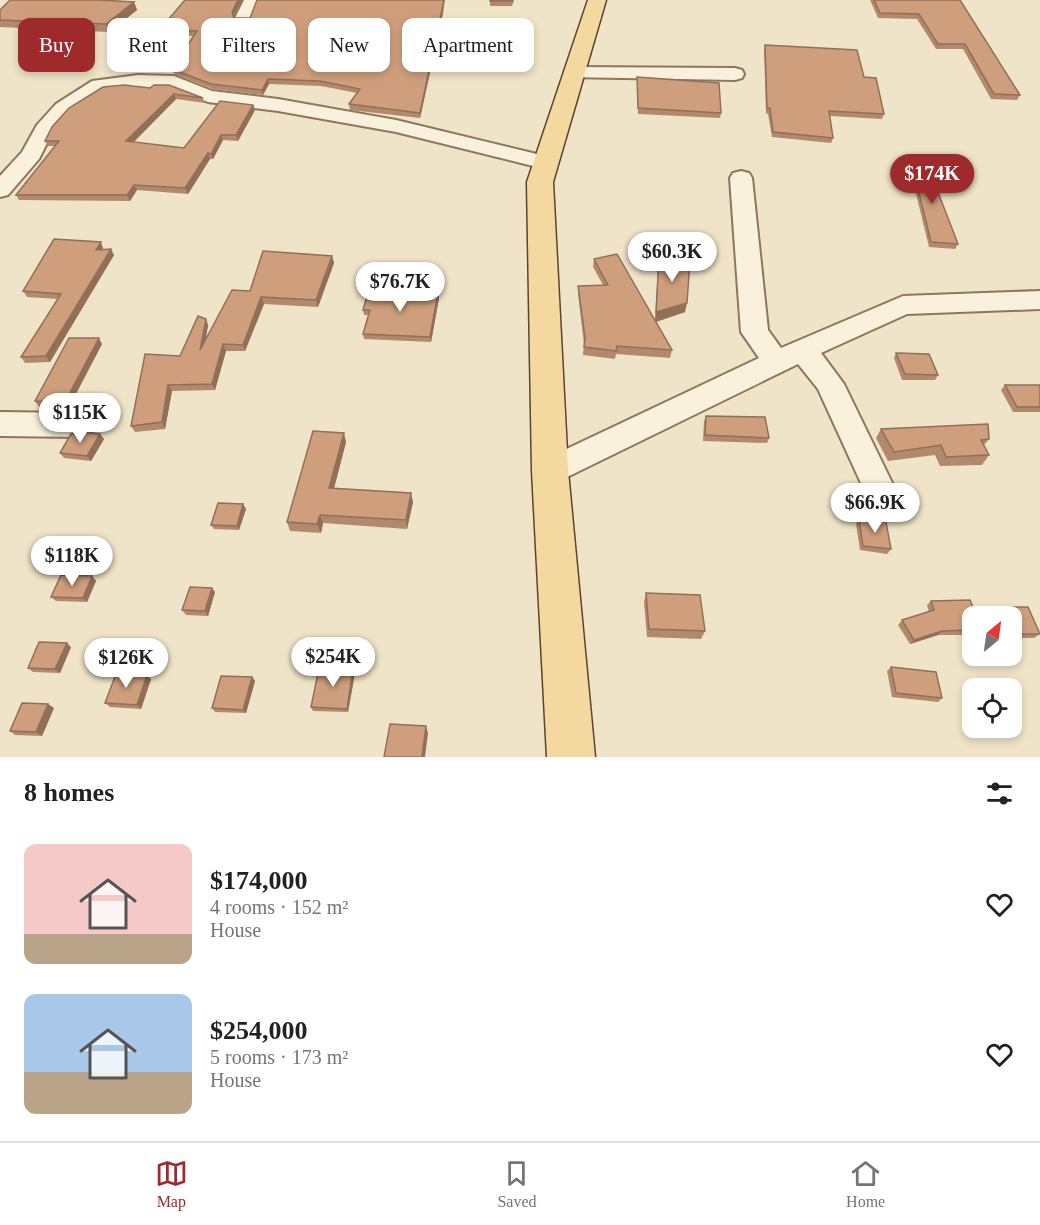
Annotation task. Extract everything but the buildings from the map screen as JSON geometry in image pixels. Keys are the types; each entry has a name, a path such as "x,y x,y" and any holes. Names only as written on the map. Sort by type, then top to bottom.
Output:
{"main road":[{"path":"572,757 550,471 540,182 597,0"}],"street":[{"path":"243,18 252,0"},
{"path":"573,73 735,74"},
{"path":"0,190 32,154 44,129 63,108 99,85 138,81 174,82 208,96 278,105 396,126 546,163"},
{"path":"741,178 755,332 776,362"},
{"path":"550,471 776,362 903,305 1040,300"},
{"path":"803,350 830,384 882,495"},
{"path":"0,424 80,425"}]}
